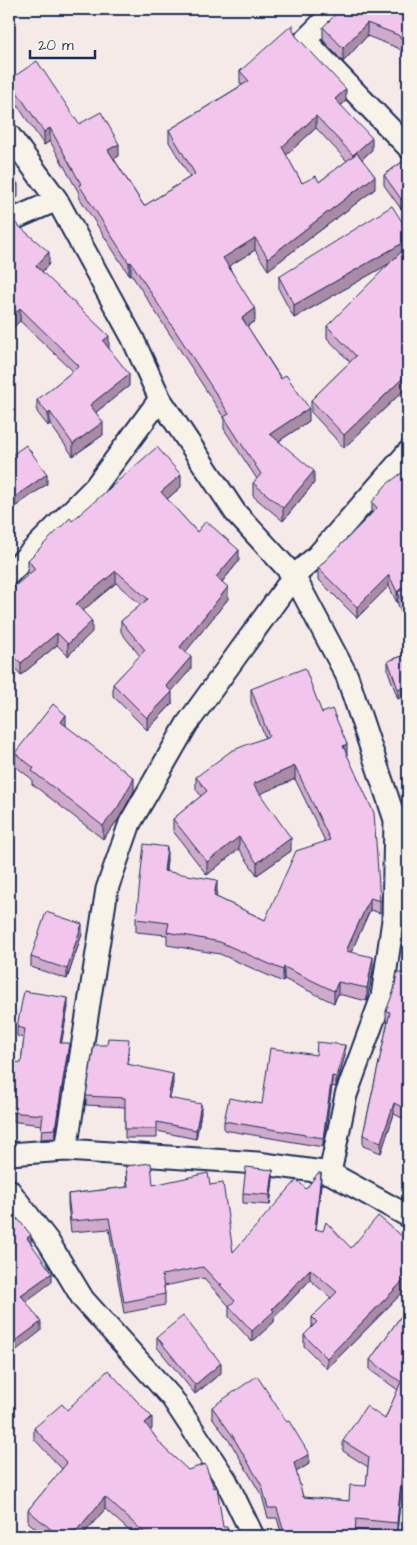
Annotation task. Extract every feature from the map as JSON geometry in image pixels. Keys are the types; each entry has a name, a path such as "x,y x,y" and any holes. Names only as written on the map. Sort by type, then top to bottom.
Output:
{"street":[{"path":"336,9 305,40 408,148"},
{"path":"9,135 56,200 132,337 160,399 235,512 294,576 348,676 395,820 393,920 382,997 346,1095 330,1174"},
{"path":"9,221 56,200"},
{"path":"9,574 95,487 160,399"},
{"path":"66,1150 107,889 130,823 187,724 294,576 317,556 408,452"},
{"path":"9,1154 66,1150 258,1163 330,1174 408,1216"},
{"path":"9,1190 48,1241 83,1299 172,1398 226,1480 253,1536"}],"building":[{"path":"341,9 361,9 370,17 377,9 408,9 408,45 398,35 367,23 343,48 323,27"},
{"path":"293,24 296,36 346,89 335,99 372,138 353,155 316,116 282,147 302,183 316,176 319,182 357,153 375,176 268,258 255,238 223,258 255,309 242,318 281,379 286,375 309,408 270,434 314,471 283,508 253,483 261,474 224,417 229,414 79,185 81,184 50,128 44,132 9,80 37,61 79,124 101,112 119,144 108,150 144,206 195,174 169,130 249,81 240,71"},
{"path":"405,160 408,165 408,194 401,199 384,175"},
{"path":"9,171 18,184 9,191"},
{"path":"392,206 408,231 408,240 294,305 279,277"},
{"path":"9,221 13,221 49,252 36,266 109,336 103,341 129,374 90,405 103,422 73,444 50,412 48,414 37,400 79,366 20,308 9,320"},
{"path":"408,245 408,373 344,435 311,400 356,356 327,326"},
{"path":"26,445 47,474 12,499 9,495 9,457"},
{"path":"157,447 181,475 161,492 197,532 206,521 239,550 216,577 228,587 180,647 191,657 166,686 172,692 147,718 113,684 145,650 121,621 148,599 116,571 76,604 92,621 68,644 57,633 21,663 15,657 9,662 9,591 35,569 28,560 70,518 72,521"},
{"path":"408,468 408,582 397,592 389,575 357,607 318,568 377,508 372,502 386,485"},
{"path":"408,587 408,616 398,592"},
{"path":"408,654 408,686 398,689 388,661"},
{"path":"305,668 322,713 332,709 347,744 343,746 374,813 380,901 370,898 346,951 373,957 367,988 338,982 334,991 284,967 283,970 220,942 167,932 169,923 136,919 144,844 167,847 164,871 217,880 214,896 265,920 296,851 330,840 295,766 253,784 291,838 257,863 239,837 207,862 173,819 207,791 196,777 231,751 269,736 251,689"},
{"path":"53,704 66,715 61,722 134,778 118,807 103,826 32,771 34,768 15,753"},
{"path":"46,912 82,924 67,969 31,957"},
{"path":"397,973 408,973 408,1110 394,1103 381,1142 363,1135 390,1012 386,1011 394,990"},
{"path":"24,991 68,998 60,1043 69,1043 55,1129 41,1130 43,1115 9,1112 9,1061 21,1063 25,1029 17,1027"},
{"path":"108,1038 129,1039 127,1064 173,1074 168,1098 201,1104 196,1130 157,1122 157,1129 125,1129 125,1098 86,1096 94,1045 107,1045"},
{"path":"317,1042 345,1045 336,1077 332,1076 323,1138 224,1121 229,1098 262,1104 270,1048 316,1055"},
{"path":"151,1163 153,1185 208,1173 210,1185 223,1183 233,1252 297,1180 306,1189 318,1173 321,1173 315,1229 323,1231 326,1222 351,1248 378,1216 408,1241 408,1276 327,1358 304,1335 317,1322 312,1317 337,1292 310,1269 272,1309 274,1311 252,1331 229,1306 235,1301 220,1285 222,1284 219,1284 203,1267 162,1275 165,1294 124,1302 109,1218 71,1221 68,1194 128,1187 126,1166"},
{"path":"246,1167 273,1170 270,1195 243,1193"},
{"path":"18,1219 31,1235 27,1238 52,1273 21,1295 41,1322 9,1346 9,1227"},
{"path":"408,1306 408,1408 397,1523 356,1519 355,1535 315,1531 317,1536 285,1536 277,1508 268,1508 262,1486 232,1435 212,1407 257,1376 287,1422 289,1421 309,1454 294,1463 303,1497 349,1501 350,1485 366,1486 369,1457 343,1441 366,1406 385,1419 401,1382 370,1360"},
{"path":"183,1316 221,1363 195,1385 157,1337"},
{"path":"108,1370 152,1417 145,1423 163,1447 188,1470 205,1464 214,1488 217,1487 223,1527 227,1527 228,1536 148,1536 105,1497 72,1536 59,1536 28,1510 67,1463 34,1428 62,1404 67,1410"}]}
